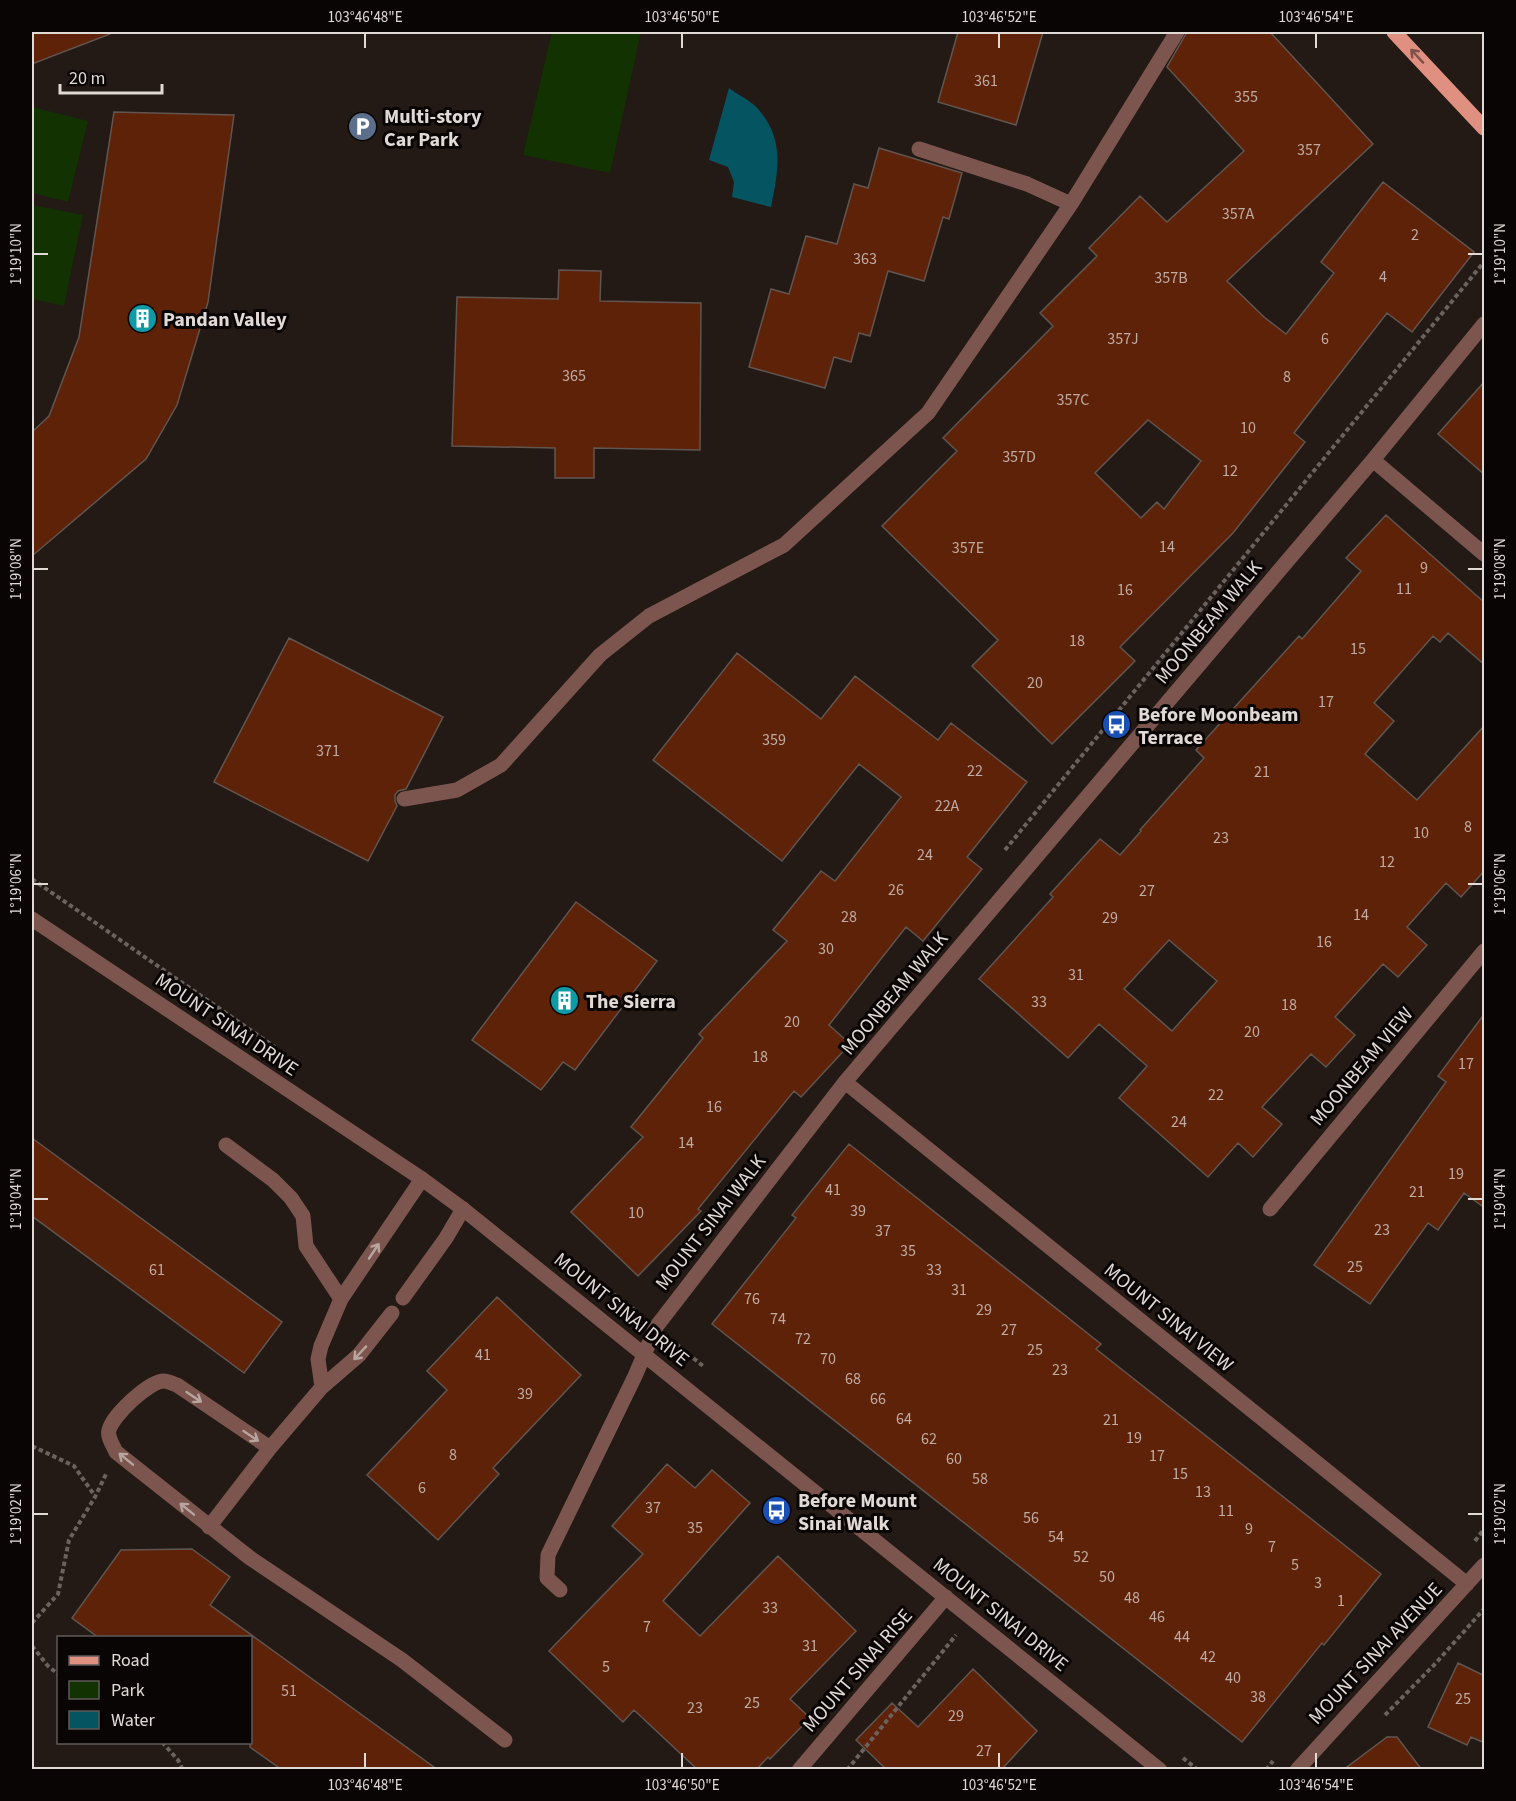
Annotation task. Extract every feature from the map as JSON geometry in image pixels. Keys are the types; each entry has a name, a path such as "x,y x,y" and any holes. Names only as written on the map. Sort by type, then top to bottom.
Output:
{"main road":[{"path":"1394,32 1485,128"}],"street":[{"path":"404,800 457,790 501,765 600,655 649,616 784,545 928,413 1071,204 1177,32"},
{"path":"919,149 1027,184 1071,204"},
{"name":"MOONBEAM WALK","path":"845,1083 1373,460 1485,324"},
{"path":"1373,460 1485,554"},
{"name":"MOUNT SINAI DRIVE","path":"33,923 422,1179 463,1209 1160,1770"},
{"name":"MOONBEAM VIEW","path":"1270,1209 1485,951"},
{"name":"MOUNT SINAI WALK","path":"560,1590 547,1578 548,1556 656,1327 845,1083"},
{"name":"MOUNT SINAI VIEW","path":"845,1083 1467,1584"},
{"path":"226,1145 273,1180 291,1198 303,1216 306,1246 341,1299"},
{"path":"322,1387 318,1359 321,1346 341,1299 422,1179"},
{"path":"403,1298 446,1238 463,1209"},
{"path":"209,1527 270,1448 322,1387 359,1355 392,1313"},
{"path":"270,1448 177,1385 165,1381 153,1384 141,1392 117,1417 109,1430 116,1452 209,1527 250,1558 402,1660 505,1740"},
{"name":"MOUNT SINAI AVENUE","path":"1297,1770 1485,1565"},
{"name":"MOUNT SINAI RISE","path":"799,1770 946,1598"}],"path":[{"path":"1002,855 1485,262"},
{"path":"637,1313 645,1304"},
{"path":"32,1446 74,1466 95,1497"},
{"path":"32,1623 58,1594 69,1540 95,1497 116,1452"},
{"path":"1379,1721 1485,1609"},
{"path":"847,1770 956,1635"},
{"path":"32,1646 57,1673"},
{"path":"163,1744 178,1760 183,1770"}],"green space":[{"path":"552,32 641,32 610,173 523,155"},
{"path":"32,107 88,121 68,202 32,193"},
{"path":"32,205 83,215 64,306 32,299"}],"water":[{"path":"729,88 756,107 773,133 777,169 771,207 732,197 734,182 728,167 709,160"}],"building":[{"path":"32,32 110,32 110,34 32,64"},
{"path":"958,32 1043,32 1016,125 938,102"},
{"path":"1187,32 1270,32 1373,144 1227,281 1264,317 1286,334 1334,273 1321,262 1383,182 1474,252 1412,332 1387,313 1294,433 1305,442 1233,533 1120,647 1135,661 1052,744 972,666 998,640 882,526 957,451 943,438 1053,326 1040,313 1097,256 1089,248 1140,196 1167,222 1244,151 1167,67","holes":["1148,420 1201,461 1164,509 1157,502 1141,518 1095,473"]},
{"name":"Pandan Valley","path":"114,112 234,115 208,302 177,405 146,459 32,556 32,432 49,416 79,337"},
{"path":"879,148 962,173 949,219 943,217 924,281 888,271 870,336 859,333 851,362 834,357 825,388 749,367 771,289 789,294 806,236 837,244 854,184 868,188"},
{"path":"559,270 601,271 600,301 701,303 700,450 594,448 594,478 555,478 555,448 452,446 457,297 558,299"},
{"path":"1485,381 1485,475 1438,434"},
{"path":"1386,515 1485,603 1485,665 1448,633 1440,642 1433,636 1374,703 1394,721 1365,754 1417,800 1485,725 1485,870 1461,897 1446,883 1407,927 1427,945 1398,977 1383,964 1335,1017 1355,1035 1326,1067 1311,1054 1262,1107 1282,1124 1253,1157 1238,1143 1208,1177 1119,1098 1147,1066 1099,1024 1068,1058 979,979 1053,897 1050,894 1100,839 1120,855 1141,831 1204,758 1196,750 1299,636 1302,639 1361,571 1346,558","holes":["1169,940 1217,981 1172,1031 1124,989"]},
{"path":"289,638 443,717 406,789 398,791 395,795 397,806 368,861 214,782"},
{"path":"737,653 821,719 855,676 938,740 951,723 1027,782 967,857 982,869 923,941 906,927 829,1025 850,1044 801,1097 794,1091 698,1209 701,1211 638,1276 571,1212 643,1137 631,1127 703,1038 699,1034 787,941 773,930 821,871 835,881 901,797 859,764 782,861 653,760"},
{"name":"The Sierra","path":"576,902 657,961 575,1070 563,1062 541,1090 472,1040"},
{"path":"1485,1013 1485,1208 1464,1193 1438,1230 1428,1223 1370,1304 1314,1265 1446,1082 1438,1076"},
{"path":"32,1138 282,1322 244,1373 32,1216"},
{"path":"849,1144 1101,1344 1096,1349 1381,1574 1242,1742 712,1324 796,1218 792,1215"},
{"path":"497,1297 581,1375 493,1468 499,1474 438,1540 367,1475 447,1390 427,1371"},
{"path":"667,1464 695,1488 712,1470 750,1503 663,1601 700,1636 778,1556 856,1631 790,1699 810,1718 756,1770 698,1770 634,1710 623,1722 549,1651 643,1554 612,1526"},
{"path":"192,1549 230,1577 210,1605 438,1770 282,1770 250,1747 252,1744 252,1636 96,1636 72,1618 121,1550"},
{"path":"1458,1663 1485,1676 1485,1743 1471,1737 1467,1745 1428,1727"},
{"path":"973,1669 1037,1731 1001,1770 887,1770 856,1740 892,1703 918,1727"},
{"path":"1387,1737 1397,1737 1422,1770 1343,1770"}],"place":[{"name":"Multi-story Car Park","path":"363,127"},
{"name":"Pandan Valley","path":"142,319"},
{"name":"Before Moonbeam Terrace","path":"1117,725"},
{"name":"The Sierra","path":"565,1001"},
{"name":"Before Mount Sinai Walk","path":"777,1511"}]}
